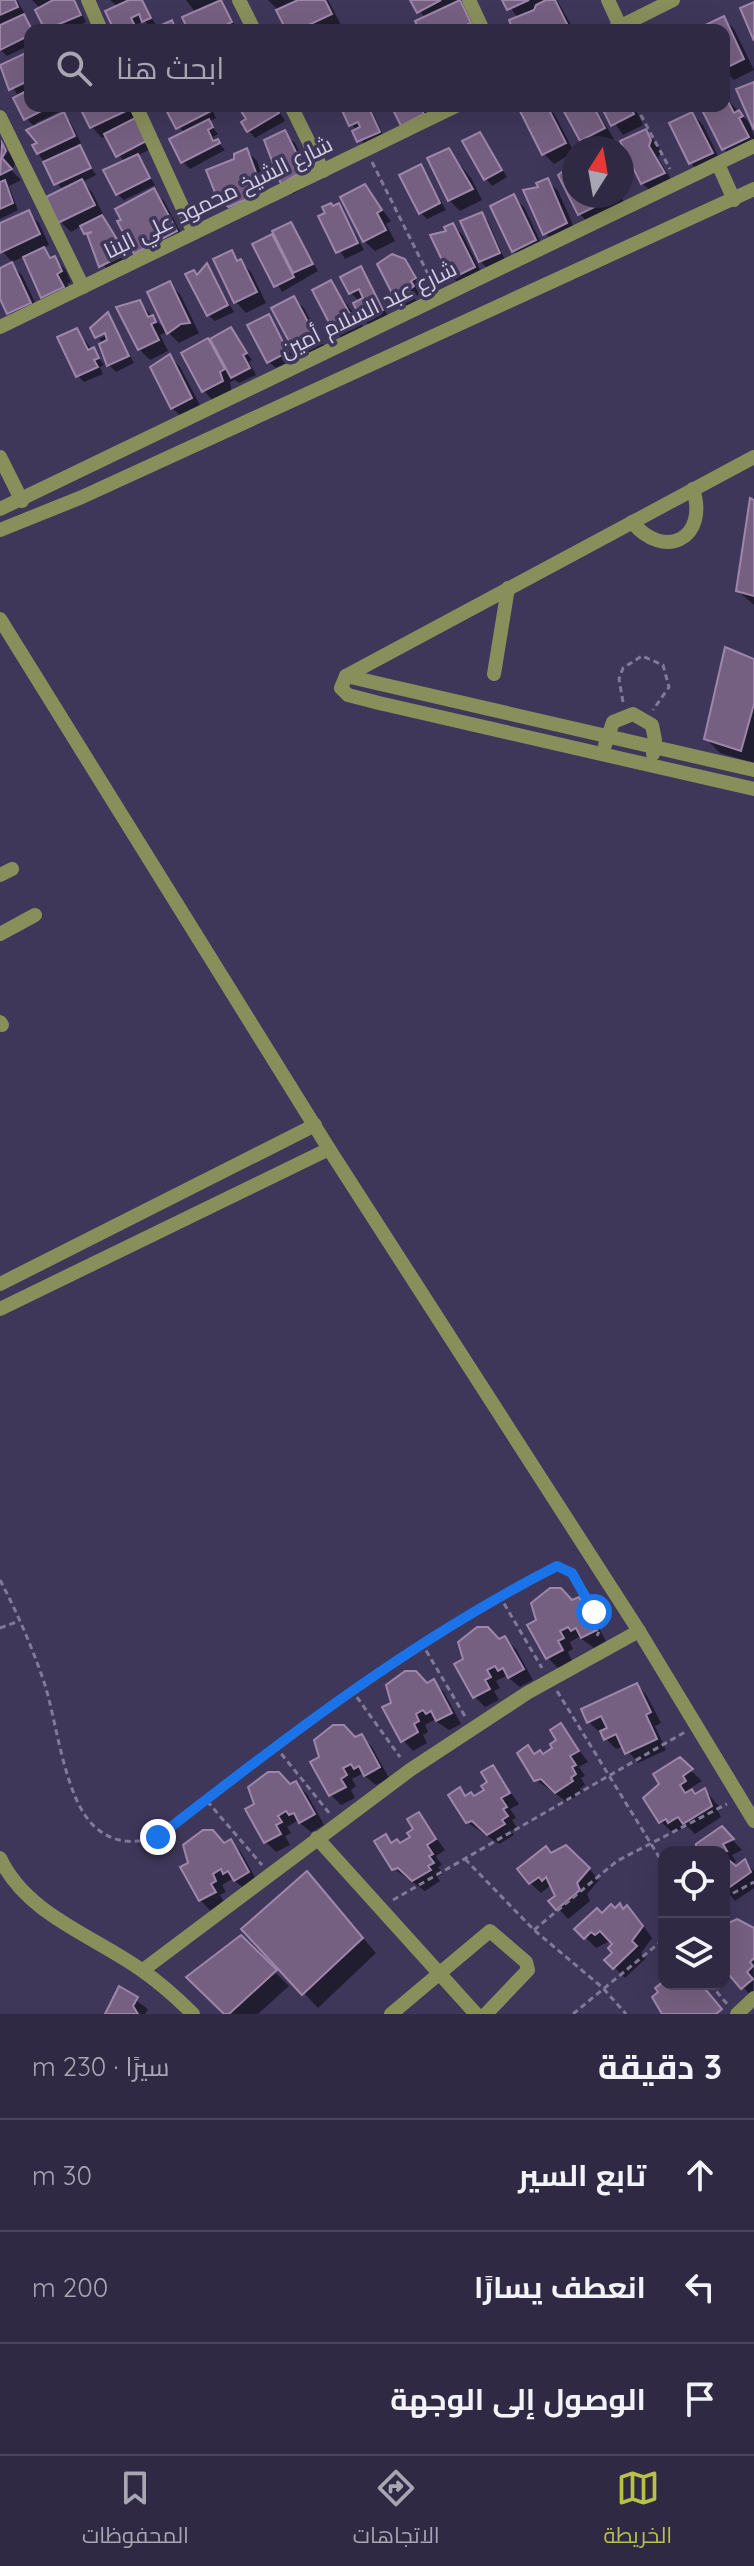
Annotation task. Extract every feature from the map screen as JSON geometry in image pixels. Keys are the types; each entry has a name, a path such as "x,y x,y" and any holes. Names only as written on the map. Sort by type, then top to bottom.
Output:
{"street":[{"path":"88,0 98,24"},
{"path":"239,0 251,24"},
{"path":"469,0 480,24"},
{"path":"608,0 615,24"},
{"path":"624,24 673,0"},
{"path":"139,112 194,233"},
{"path":"294,112 323,171"},
{"name":"شارع الشيخ محمود علي البنا","path":"0,327 444,112"},
{"path":"0,117 83,287"},
{"name":"شارع عبد السلام أمين","path":"0,509 754,146"},
{"path":"718,164 734,200"},
{"path":"0,530 82,497 754,189"},
{"path":"0,457 22,501"},
{"path":"754,457 346,676 341,688 348,695 754,789"},
{"path":"632,522 645,538 663,544 682,539 695,525 699,507 693,489"},
{"path":"494,674 508,588"},
{"path":"0,619 329,1149 639,1631 754,1821"},
{"path":"346,676 654,747 752,764"},
{"path":"602,755 613,722 625,715 647,719 655,732 650,766"},
{"path":"0,934 35,915"},
{"path":"0,1284 315,1125"},
{"path":"0,1309 329,1149"},
{"path":"143,1970 410,1770 551,1680 639,1631"},
{"path":"317,1838 476,2014"},
{"path":"1,1864 15,1885 36,1902 143,1970 193,2014"},
{"path":"391,2014 483,1933 494,1931 526,1962 528,1970 486,2014"},
{"path":"736,2014 754,1998"}],"path":[{"path":"639,112 678,183"},
{"path":"366,150 440,298"},
{"path":"625,715 619,679 623,668 642,656 654,658 663,665 669,687 647,719"},
{"path":"0,1580 44,1682 80,1805 93,1824 108,1836 135,1844 158,1837 351,1689 421,1642 499,1595 557,1566 565,1567 572,1573 601,1627 595,1640"},
{"path":"499,1595 658,1855"},
{"path":"0,1628 20,1621"},
{"path":"421,1642 473,1729"},
{"path":"351,1689 410,1770"},
{"path":"380,1907 695,1726"},
{"path":"275,1746 337,1823"},
{"path":"534,1930 617,1861 740,1797"},
{"path":"206,1800 270,1874"},
{"path":"465,1859 534,1930 603,1988 626,2014"},
{"path":"730,1895 754,1882"},
{"path":"573,2014 658,1944"},
{"path":"715,1990 736,2014"}],"building":[{"path":"0,0 15,0 18,7 0,15"},
{"path":"53,0 74,0 81,15 59,24 42,24 35,10"},
{"path":"129,0 142,0 151,18 142,22 139,14 131,18 134,24 111,24 105,11"},
{"path":"221,0 232,22 185,24 182,17"},
{"path":"298,0 325,0 332,14 311,24 283,24 276,10"},
{"path":"410,0 441,0 417,13"},
{"path":"460,0 471,23 416,24 415,21"},
{"path":"502,0 529,0 507,10"},
{"path":"555,0 567,24 511,24 509,20 534,10 536,5"},
{"path":"754,2 754,41 740,8"},
{"path":"24,14 29,24 24,24 24,38 0,50 0,25"},
{"path":"724,16 728,24 707,24"},
{"path":"730,29 744,59 730,66"},
{"path":"24,54 24,83 9,90 0,65"},
{"path":"754,82 754,130 736,89"},
{"path":"24,92 24,112 39,112 24,120 13,98"},
{"path":"730,105 734,113 739,110 743,116 739,118 749,137 722,150 703,112 730,112"},
{"path":"64,112 75,136 37,154 32,145 37,143 26,130"},
{"path":"82,112 124,112 90,128"},
{"path":"167,112 209,112 176,129"},
{"path":"242,112 279,113 247,132 241,122 246,119"},
{"path":"343,112 371,112 380,132 357,142 352,131 360,127 358,122 349,126"},
{"path":"394,112 424,114 401,126"},
{"path":"520,112 550,112 562,136 562,145 542,155"},
{"path":"564,112 596,112 605,128 590,136 577,136"},
{"path":"604,112 633,112 634,114 611,126"},
{"path":"692,112 713,153 689,164 669,123"},
{"path":"137,117 148,140 116,157 104,134"},
{"path":"209,119 213,127 208,130 213,141 218,139 220,143 181,163 169,139"},
{"path":"646,129 651,140 649,146 665,173 641,184 634,170 634,136 631,136"},
{"path":"285,130 305,170 281,184 264,140"},
{"path":"480,132 502,170 484,180 462,141"},
{"path":"2,143 6,151 2,158 12,169 0,175"},
{"path":"80,145 91,168 54,185 43,162"},
{"path":"247,148 263,192 229,207 218,200 206,170 234,159 234,154"},
{"path":"449,148 473,189 448,201 427,158"},
{"path":"138,154 150,178 116,195 103,170"},
{"path":"421,164 440,203 419,214 399,175"},
{"path":"548,178 567,223 543,235 523,190 538,187 536,183"},
{"path":"82,179 95,205 58,223 46,197"},
{"path":"5,180 13,203 0,209 0,182"},
{"path":"365,184 382,210 377,213 386,230 363,242 340,197"},
{"path":"154,188 177,231 134,254 117,221 121,220 115,209"},
{"path":"514,194 536,240 512,252 490,206"},
{"path":"331,203 333,206 339,203 358,243 336,253 318,216 325,213 322,207"},
{"path":"574,208 592,208 578,215"},
{"path":"29,210 40,234 0,253 0,223"},
{"path":"482,212 500,253 479,262 460,221"},
{"path":"102,215 120,244 116,245 121,256 99,267 87,234 92,232 84,234 80,226"},
{"path":"291,222 313,264 293,273 272,231"},
{"path":"453,223 475,267 451,279 430,235 446,231 444,227"},
{"path":"272,234 294,277 274,287 252,244"},
{"path":"44,247 50,258 55,256 62,271 57,274 64,287 41,298 23,257"},
{"path":"232,250 237,261 241,259 257,292 234,303 213,259"},
{"path":"392,254 405,259 416,278 411,281 414,286 409,290 411,294 396,301 377,264"},
{"path":"12,262 31,303 7,314 0,299 0,268"},
{"path":"207,263 228,305 207,316 185,274 194,270 197,275"},
{"path":"361,266 383,310 362,321 353,303 363,298 359,289 349,294 340,277"},
{"path":"331,280 350,314 354,313 358,321 335,334 312,290"},
{"path":"170,281 190,323 181,324 167,334 147,292"},
{"path":"294,296 316,337 293,349 271,308"},
{"path":"140,300 148,317 153,315 156,322 151,324 159,340 138,350 116,307"},
{"path":"108,312 129,356 107,366 99,344 107,340 105,333 95,338 90,328"},
{"path":"269,314 288,352 267,363 247,325"},
{"path":"231,327 247,353 243,355 250,368 231,378 210,339"},
{"path":"77,328 88,350 94,347 99,358 94,360 98,367 76,377 57,337"},
{"path":"208,338 225,369 220,372 223,381 202,392 181,353"},
{"path":"170,354 192,398 171,409 150,367"},
{"path":"750,498 754,500 754,596 736,591"},
{"path":"725,647 754,659 754,704 741,751 704,739"},
{"path":"550,1588 561,1588 572,1600 579,1597 597,1630 581,1638 576,1628 571,1631 568,1627 560,1631 564,1638 558,1641 563,1650 546,1659 527,1625 536,1620 531,1603"},
{"path":"477,1627 488,1627 499,1639 505,1636 524,1669 508,1678 503,1668 498,1671 495,1666 487,1670 491,1677 485,1680 490,1689 473,1698 454,1664 463,1659 458,1642"},
{"path":"405,1671 416,1671 427,1683 434,1679 452,1713 436,1721 431,1711 426,1714 423,1710 416,1714 419,1721 414,1724 418,1732 401,1742 382,1707 391,1703 386,1685"},
{"path":"637,1683 651,1712 646,1715 657,1739 625,1754 616,1734 604,1740 600,1731 607,1728 601,1716 587,1723 581,1709"},
{"path":"561,1723 579,1751 570,1756 576,1765 572,1767 576,1774 571,1778 573,1781 555,1793 541,1779 534,1781 517,1753 528,1745 534,1754 540,1750 543,1754 552,1748 550,1744 556,1740 550,1730"},
{"path":"333,1725 344,1725 355,1737 362,1734 380,1767 364,1776 359,1766 354,1769 351,1764 343,1768 347,1775 341,1779 346,1787 329,1796 310,1762 319,1757 314,1740"},
{"path":"680,1757 693,1769 683,1776 686,1781 680,1785 685,1793 692,1789 695,1794 705,1788 712,1806 683,1824 678,1817 668,1823 666,1819 659,1823 643,1798 659,1784 653,1774"},
{"path":"493,1765 510,1793 501,1798 507,1807 503,1809 508,1816 502,1820 505,1824 487,1835 472,1821 466,1823 448,1795 460,1787 465,1796 471,1792 474,1796 484,1790 481,1786 487,1782 481,1772"},
{"path":"268,1772 279,1772 290,1784 296,1781 315,1814 299,1823 294,1813 289,1815 286,1811 278,1816 282,1822 276,1825 281,1834 264,1843 245,1809 254,1804 248,1787"},
{"path":"419,1812 436,1839 427,1845 434,1863 428,1866 431,1870 412,1881 398,1868 392,1870 374,1841 386,1834 391,1843 397,1839 400,1843 410,1837 407,1833 413,1829 407,1819"},
{"path":"722,1826 734,1839 724,1846 696,1844"},
{"path":"203,1830 213,1830 224,1843 231,1839 249,1872 234,1881 228,1871 223,1874 221,1869 213,1874 216,1881 211,1884 216,1892 199,1901 180,1867 188,1863 183,1845"},
{"path":"566,1845 590,1868 577,1883 580,1890 556,1910 548,1901 555,1896 546,1877 542,1881 539,1877 529,1884 517,1869 546,1846 551,1853"},
{"path":"745,1859 751,1872 730,1887 730,1861 736,1866"},
{"path":"307,1871 363,1938 302,1995 241,1929"},
{"path":"620,1903 623,1909 627,1905 643,1926 632,1941 637,1946 613,1969 604,1960 612,1953 608,1948 612,1944 600,1931 595,1935 591,1932 584,1939 574,1929 597,1908 602,1913 611,1904 615,1908"},
{"path":"737,1919 754,1928 754,1958 750,1962 753,1966 747,1972 753,1979 741,1989 730,1976 730,1922"},
{"path":"241,1935 277,1970 229,2014 224,2014 186,1977"},
{"path":"119,1986 138,1997 133,2006 138,2014 105,2014"},
{"path":"658,1986 658,1990 706,1990 722,2009 716,2014 662,2014 652,1997 658,1992 655,1988"}],"route":[{"path":"158,1837 351,1689 499,1595 557,1566 565,1567 572,1573 594,1612"}]}
